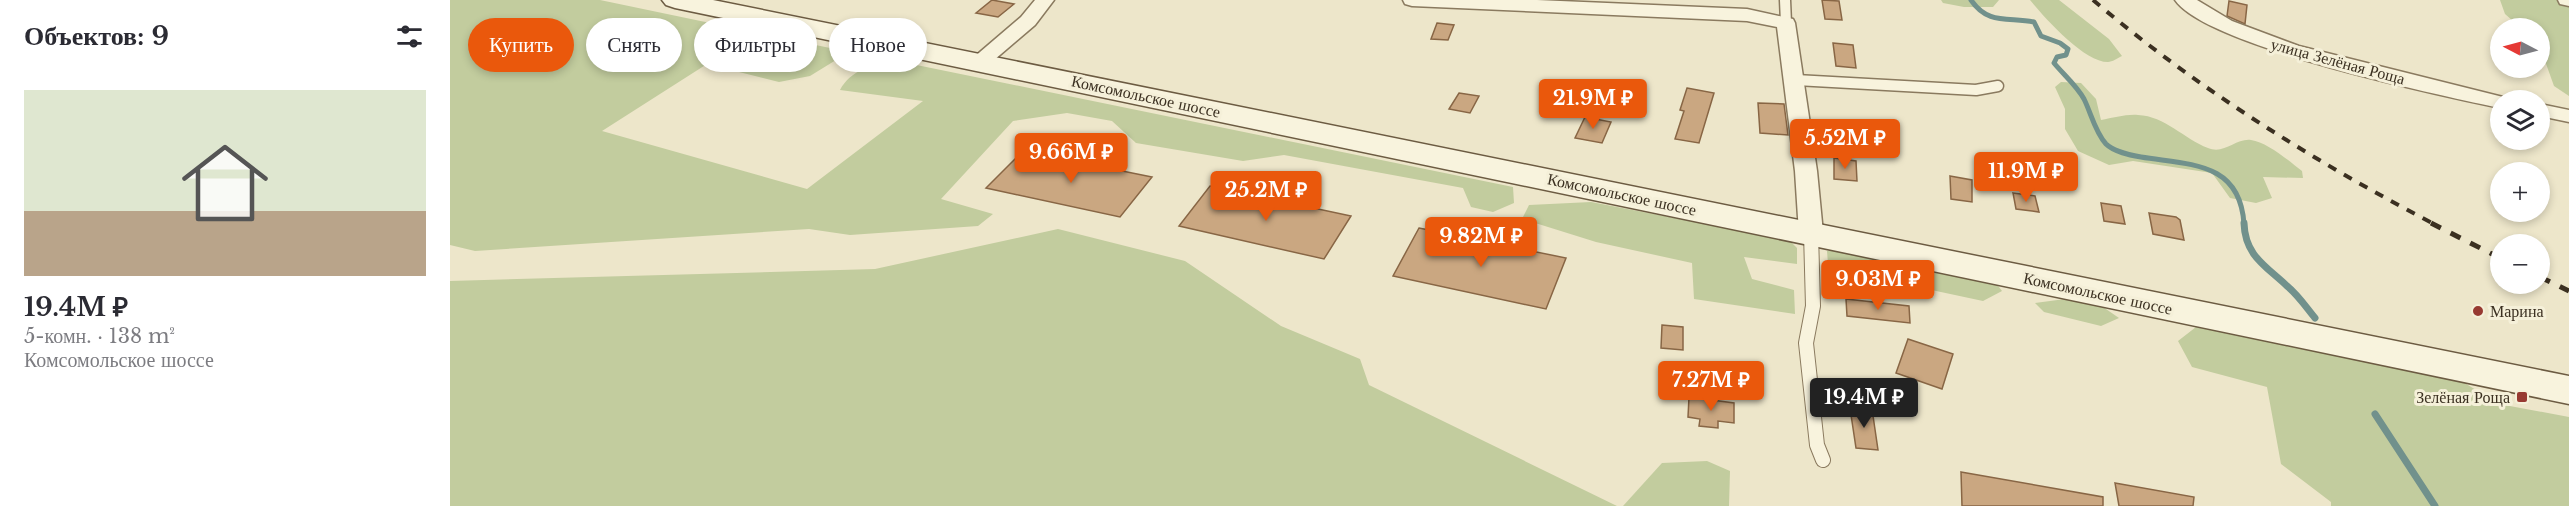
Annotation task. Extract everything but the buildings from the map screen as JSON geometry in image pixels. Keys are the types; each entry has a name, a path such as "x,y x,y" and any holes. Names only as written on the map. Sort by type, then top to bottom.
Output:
{"main road":[{"name":"Комсомольское шоссе","path":"675,0 2569,390"}],"street":[{"path":"980,62 1028,21 1045,0"},
{"path":"1412,0 1747,15 1786,23 1796,80 1811,233"},
{"name":"улица Зелёная Роща","path":"2184,0 2216,21 2245,35 2318,57 2490,100"},
{"path":"2550,112 2569,116"}],"lane":[{"path":"1785,0 1786,23"},
{"path":"1796,80 1976,90 1998,86"},
{"path":"1811,233 1813,306 1806,343 1817,445 1823,460"}],"green space":[{"path":"450,0 600,0 694,20 694,72 602,131 807,189 923,101 840,90 844,83 858,72 927,72 927,67 1513,187 1514,203 1493,212 1471,207 1463,188 1284,155 1243,161 1136,143 1112,121 1067,113 1013,121 941,199 993,214 978,226 850,235 809,229 475,251 450,245"},
{"path":"1941,0 1999,0 1993,7 1964,7 1943,3"},
{"path":"2030,0 2059,0 2109,39 2122,56 2108,62 2088,55 2066,38"},
{"path":"2500,0 2569,0 2569,96 2554,86 2550,75 2550,18 2510,18 2505,14"},
{"path":"817,45 829,48 829,64 817,72"},
{"path":"739,72 816,72 810,76 779,82"},
{"path":"2061,82 2081,83 2096,99 2101,120 2129,115 2148,116 2214,150 2240,141 2257,141 2278,152 2302,171 2303,178 2263,177 2272,198 2256,203 2230,198 2212,173 2133,161 2109,165 2078,151 2065,129 2065,109 2055,87"},
{"path":"1591,202 1789,240 1797,248 1797,264 1744,257 1752,279 1794,290 1795,314 1694,299 1692,263 1596,242 1522,219 1529,205"},
{"path":"1058,229 1185,261 1281,326 1360,359 1369,385 1617,506 450,506 450,281 875,269"},
{"path":"1836,249 1995,282 2002,291 1983,301 1838,270 1828,264 1827,251"},
{"path":"2065,299 2103,307 2119,318 2101,326 2044,312 2035,303"},
{"path":"2196,327 2463,382 2499,404 2569,417 2569,506 2331,506 2331,502 2281,464 2267,387 2192,367 2178,341"},
{"path":"1707,461 1730,471 1729,506 1623,506 1662,463"}],"waterway":[{"path":"1971,0 1984,13 1992,17 2034,22 2041,36 2060,43 2068,49 2066,55 2057,57 2054,63 2081,94 2099,134 2109,147 2132,155 2194,165 2222,177 2233,188 2240,203 2244,224"},
{"path":"2244,223 2248,244 2258,259 2295,293 2315,318"},
{"path":"2375,414 2435,506"}],"railway":[{"path":"2093,0 2173,64 2257,121 2344,175 2434,224"},
{"path":"2431,223 2490,253"},
{"path":"2550,282 2569,291"}],"place":[{"name":"Марина","path":"2478,311"},
{"name":"Зелёная Роща","path":"2522,397"}]}
